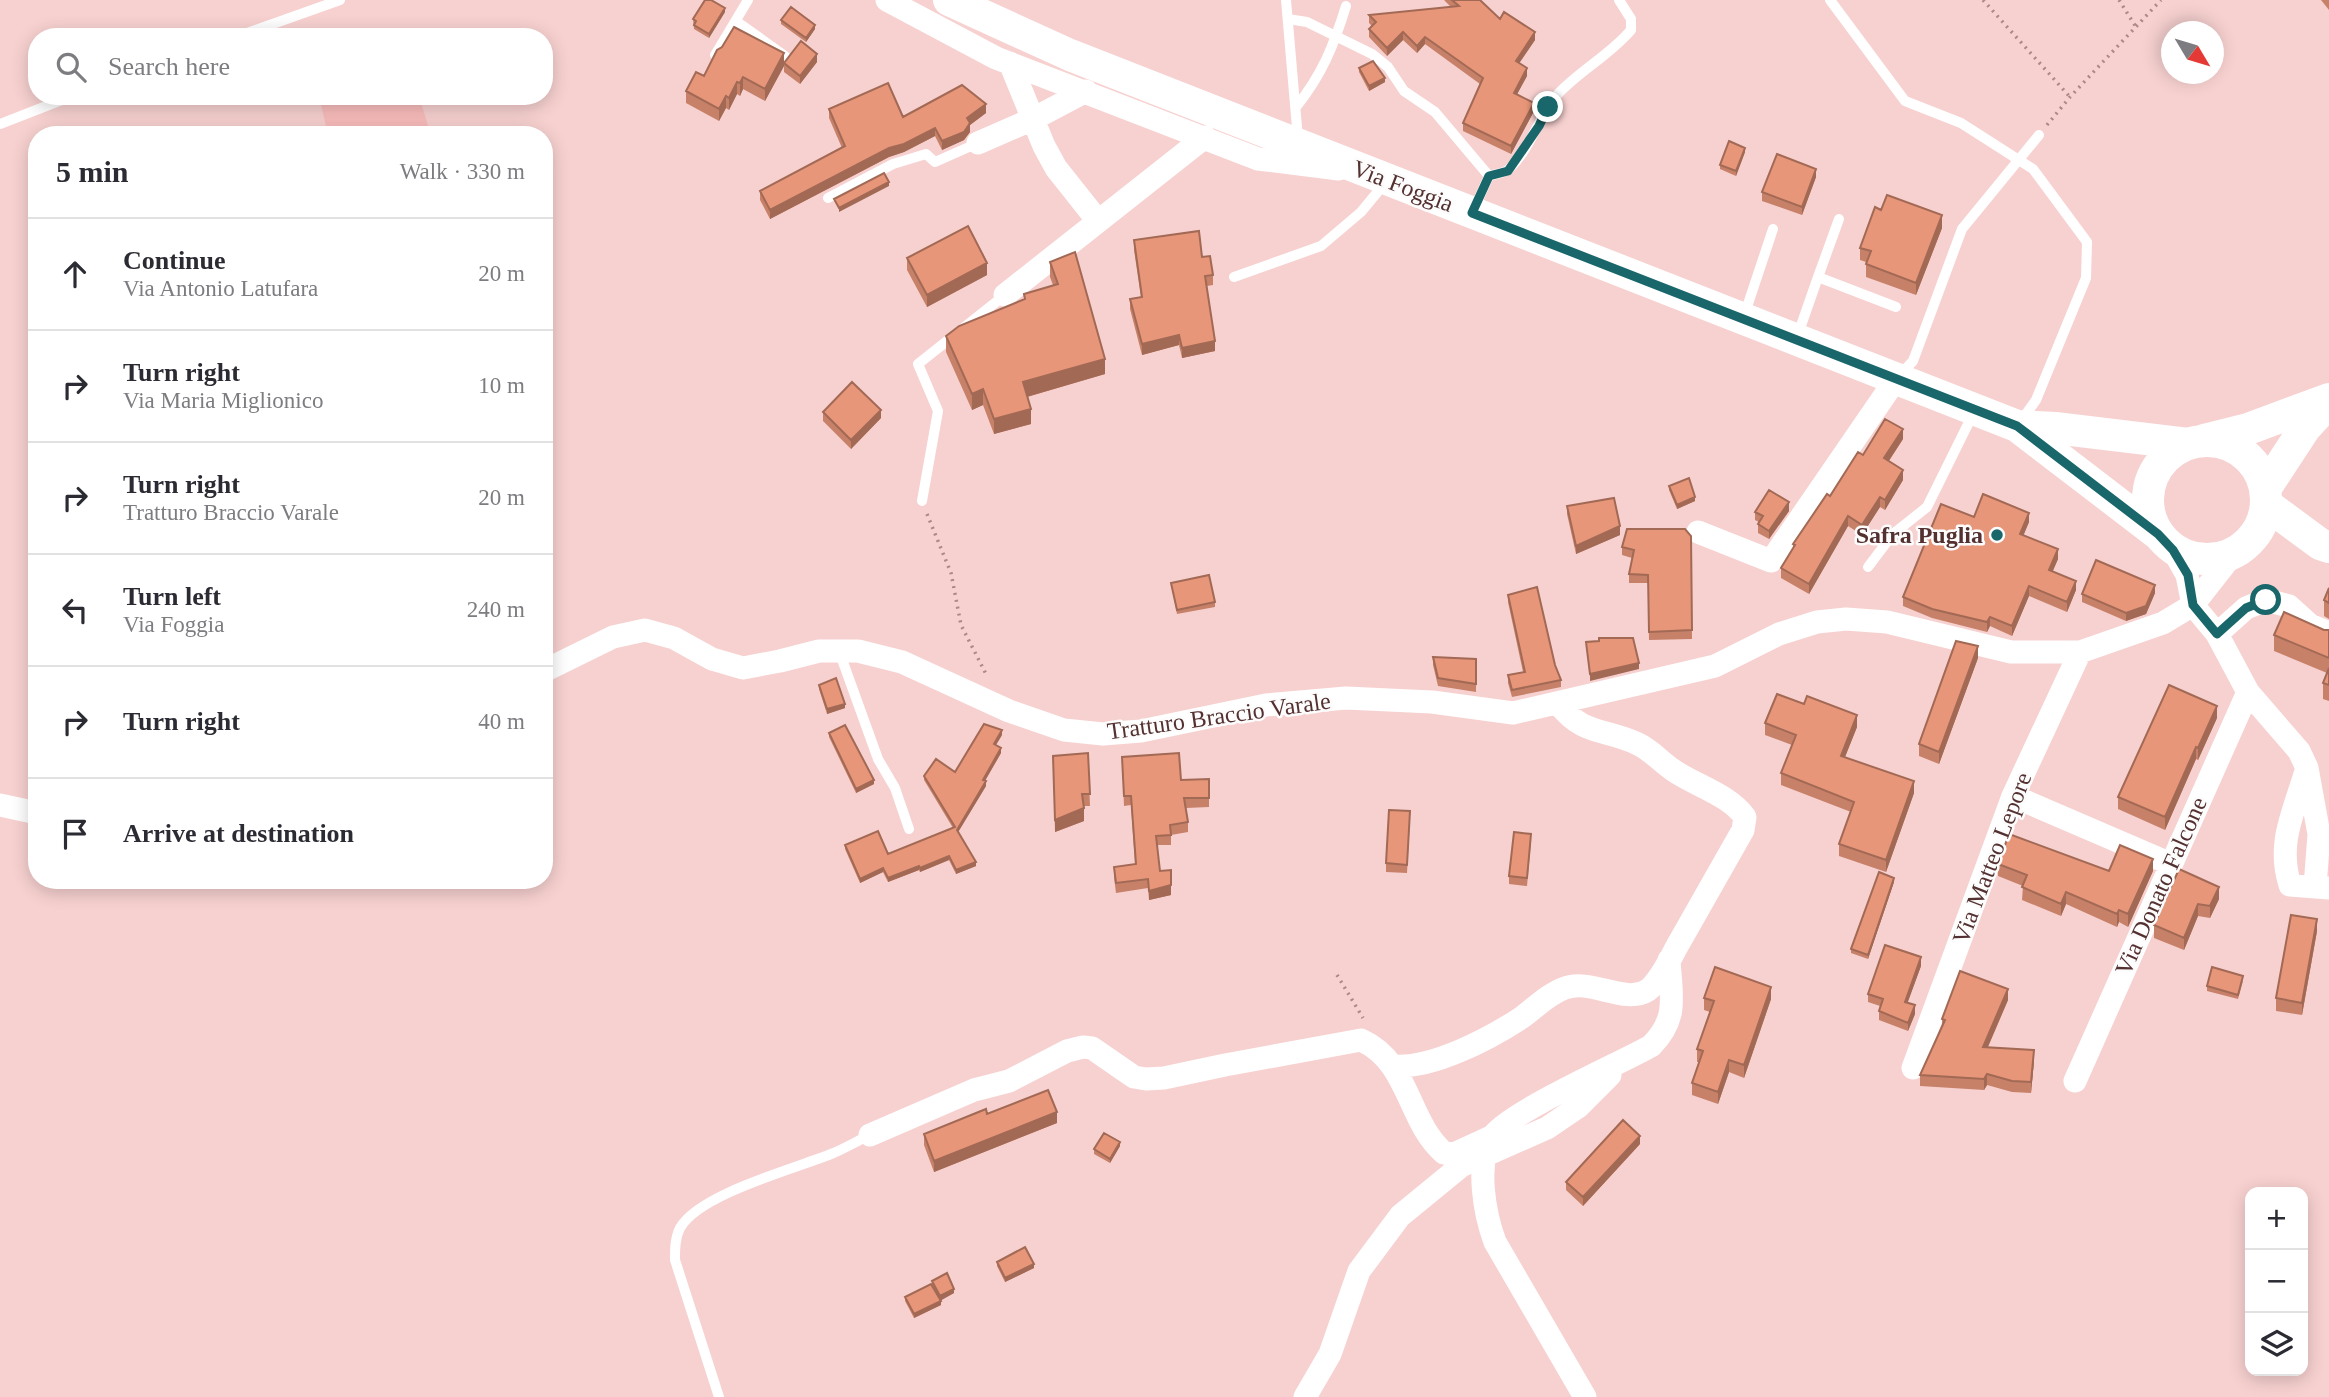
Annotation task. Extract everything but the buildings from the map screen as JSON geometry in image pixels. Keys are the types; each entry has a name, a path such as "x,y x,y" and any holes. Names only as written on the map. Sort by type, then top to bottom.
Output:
{"main road":[{"name":"Via Foggia","path":"949,0 1070,55 2017,426 2187,556 2203,560 2218,559 2239,550 2287,542 2324,545"},
{"path":"2166,542 2150,518 2147,500 2151,482 2165,459 2194,443 2248,429 2329,400"},
{"path":"2239,550 2260,526 2266,496 2305,428 2329,400"},
{"name":"Via Foggia","path":"2017,426 2194,443 2218,442 2235,448 2249,458 2259,472 2266,496 2324,545"}],"street":[{"path":"887,0 996,58 1258,159 1377,176"},
{"path":"1010,63 1056,169 1098,221"},
{"path":"978,143 1033,119 1086,91"},
{"path":"1004,295 1205,137"},
{"path":"1698,532 1771,561 1896,379"},
{"path":"2166,542 2188,575 2193,605 2217,634 2248,692 2299,751 2307,768 2319,834 2322,888 2291,885 2284,866 2284,845 2307,768"},
{"name":"Tratturo Braccio Varale","path":"553,667 613,637 645,630 674,638 712,659 743,668 780,662 819,651 858,651 902,662 1009,710 1064,730 1103,734 1141,731 1266,705 1346,698 1432,702 1513,713 1715,666 1779,634 1816,622 1846,619 1887,622 2011,652 2080,652 2163,623 2193,605 2239,550"},
{"path":"2217,634 2246,608 2266,600 2289,607 2310,625 2329,633"},
{"name":"Via Matteo Lepore","path":"1913,1068 2013,796 2080,652"},
{"name":"Via Donato Falcone","path":"2075,1081 2248,692"},
{"path":"1393,1066 1406,1067 1432,1060 1482,1041 1566,987 1580,984 1639,995 1655,982 1670,960 1743,830 1745,817 1738,807 1688,781 1639,744 1583,727 1568,717 1558,703"},
{"path":"2013,796 2171,864"},
{"path":"0,805 28,811"},
{"path":"1585,1397 1495,1242 1487,1222 1482,1181 1489,1146 1501,1127 1526,1111 1651,1046 1665,1032 1672,1012 1670,960"},
{"path":"870,1135 974,1090 1009,1082 1067,1051 1083,1047 1093,1048 1134,1077 1146,1079 1164,1078 1361,1040 1375,1046 1393,1066 1432,1139 1444,1153 1454,1154 1489,1146"},
{"path":"1305,1397 1330,1354 1359,1271 1377,1244 1400,1216 1437,1184 1489,1146"}],"lane":[{"path":"261,28 340,0"},
{"path":"715,55 748,0"},
{"path":"1286,0 1298,145"},
{"path":"1489,176 1508,171 1559,93 1620,43 1631,30 1631,19 1619,0"},
{"path":"1830,0 1905,101 1961,123 2033,169 2087,242 2086,278 2036,400 2017,426"},
{"path":"1296,107 1311,88 1331,53 1346,6"},
{"path":"1288,19 1307,22 1372,54 1388,67 1404,91 1435,112 1489,176"},
{"path":"736,21 785,55"},
{"path":"0,124 49,105"},
{"path":"1896,379 1913,361 1962,229 2039,135"},
{"path":"828,198 893,164 926,154 935,162 978,143"},
{"path":"1234,277 1321,246 1361,212 1377,176"},
{"path":"1472,213 1489,176"},
{"path":"1796,340 1839,219"},
{"path":"1743,319 1773,229"},
{"path":"1818,277 1896,307"},
{"path":"922,501 939,411 918,364 1004,295"},
{"path":"1868,567 1893,534 1927,507 1975,410"},
{"path":"839,651 878,759 895,788 909,829"},
{"path":"719,1397 675,1260 675,1242 680,1229 689,1217 729,1194 834,1153 870,1135"}],"path":[{"path":"1983,0 2070,97"},
{"path":"2119,0 2136,27"},
{"path":"2039,135 2070,97 2161,0"},
{"path":"922,501 951,573 961,625 987,677"},
{"path":"1337,975 1363,1020"}],"shaded area":[{"path":"321,105 422,105 428,126 326,126"}],"place":[{"name":"Safra Puglia","path":"1997,535"}],"route":[{"path":"1548,107 1539,126 1508,171 1489,176 1472,213 2017,426 2158,534 2173,550 2188,575 2193,605 2217,634 2246,608 2266,600"}]}
